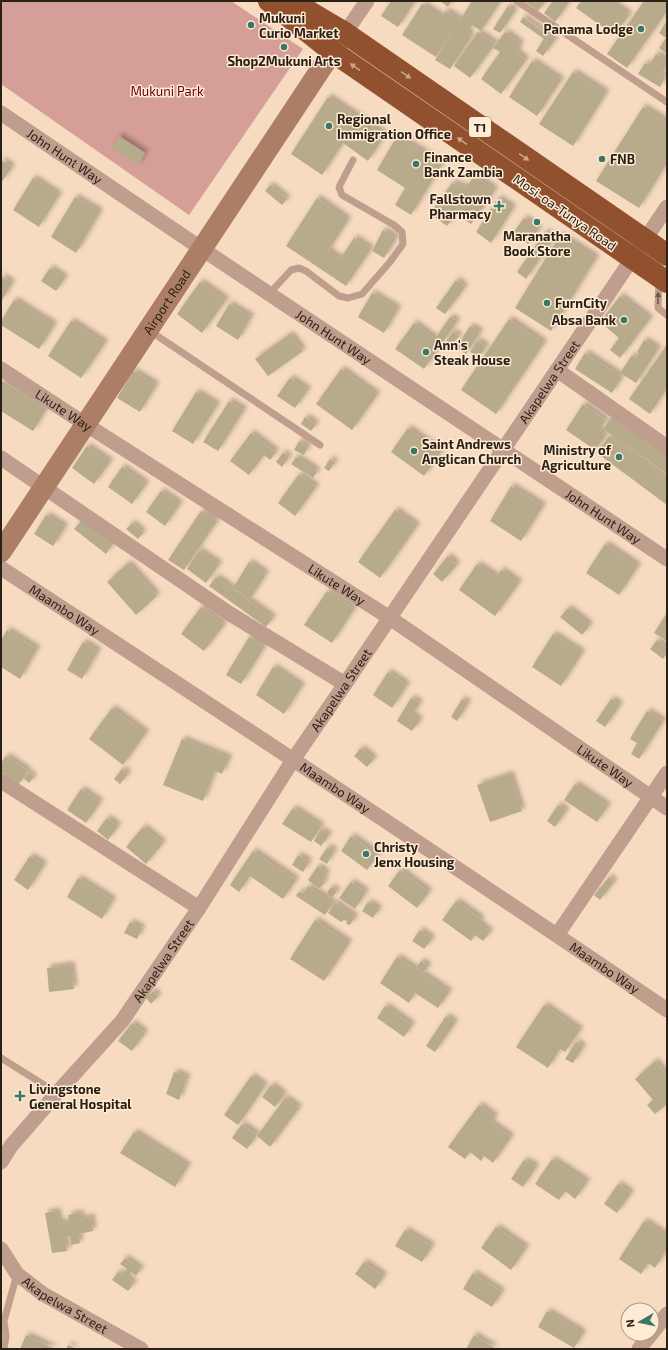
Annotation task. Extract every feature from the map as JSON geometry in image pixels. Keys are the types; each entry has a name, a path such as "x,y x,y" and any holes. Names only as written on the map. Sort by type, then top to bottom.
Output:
{"highway":[{"name":"Mosi-oa-Tunya Road","path":"269,1 333,52 663,279"},
{"name":"Mosi-oa-Tunya Road","path":"291,1 345,33 667,255"}],"street":[{"path":"345,33 367,1"},
{"name":"Airport Road","path":"1,552 345,33"},
{"name":"John Hunt Way","path":"1,113 269,294 667,559"},
{"name":"Akapelwa Street","path":"1,1162 11,1146 56,1093 122,1021 199,908 293,760 667,207"},
{"name":"Likute Way","path":"1,369 390,618 667,808"},
{"path":"557,370 667,447"},
{"path":"1,458 227,612 345,684"},
{"name":"Maambo Way","path":"1,568 557,935 667,1010"},
{"path":"557,935 667,773"},
{"path":"1,781 199,908"},
{"name":"Akapelwa Street","path":"1,1249 17,1274 43,1294 141,1349"},
{"path":"660,1323 667,1314"}],"lane":[{"path":"517,1 667,102"},
{"path":"269,294 291,270 299,268 306,271 339,296 348,298 362,294 390,262 403,244 402,232 394,225 342,195 339,187 353,160"},
{"path":"663,279 658,308 667,314"},
{"path":"148,330 320,445"},
{"path":"1,1058 56,1093"},
{"path":"4,1349 6,1336 4,1321 17,1274"}],"green space":[{"name":"Mukuni Park","path":"1,1 231,1 303,49 189,215 1,84"}],"building":[{"path":"391,1 415,1 398,27 381,16"},
{"path":"440,1 452,1 448,7"},
{"path":"472,1 500,2 481,31 472,25 468,32 471,37 450,69 435,60"},
{"path":"526,1 546,1 538,11"},
{"path":"553,1 570,1 555,22 544,13"},
{"path":"581,1 610,1 629,15 614,35 576,8"},
{"path":"644,1 667,1 667,11 627,68 607,54"},
{"path":"422,4 441,17 446,11 460,20 436,57 402,35"},
{"path":"508,6 515,11 500,33 493,29"},
{"path":"523,17 555,40 543,56 536,51 544,39 520,22"},
{"path":"667,21 667,54 659,48 666,38 659,33"},
{"path":"478,32 495,44 470,78 454,66"},
{"path":"505,32 520,43 517,53 526,60 501,94 481,79 500,52 493,48"},
{"path":"656,54 667,60 667,64 661,75 665,77 660,87 638,74 645,63 649,65"},
{"path":"532,61 561,80 537,116 509,97"},
{"path":"573,72 606,93 573,146 539,124"},
{"path":"328,97 385,135 368,161 343,143 322,175 291,154"},
{"path":"643,107 667,122 667,163 639,208 596,181"},
{"path":"119,136 145,153 138,165 111,148"},
{"path":"397,136 442,164 411,215 395,205 405,188 377,170"},
{"path":"1,160 12,167 1,183"},
{"path":"474,176 495,190 471,224 456,214 447,226 430,214 452,183 466,188"},
{"path":"33,178 59,195 39,227 13,210"},
{"path":"270,185 287,199 282,205 265,191"},
{"path":"75,197 100,212 76,253 51,237"},
{"path":"317,198 348,220 328,251 340,259 354,238 371,249 346,286 286,246"},
{"path":"498,198 513,208 491,243 476,232"},
{"path":"524,218 539,229 528,244 513,233"},
{"path":"383,230 396,238 384,258 372,251"},
{"path":"545,232 554,238 526,279 517,272"},
{"path":"560,235 596,258 551,331 515,308"},
{"path":"50,268 65,278 56,291 41,281"},
{"path":"1,276 12,283 1,302"},
{"path":"456,280 465,287 445,314 436,308"},
{"path":"200,282 226,300 202,333 177,314"},
{"path":"372,293 398,309 384,333 358,317"},
{"path":"620,296 650,319 620,358 610,350 619,338 600,322"},
{"path":"14,300 54,325 39,349 1,325 1,321"},
{"path":"229,304 251,317 238,340 216,326"},
{"path":"450,317 457,321 443,342 436,337"},
{"path":"509,319 544,343 496,414 461,390"},
{"path":"71,321 105,343 81,378 48,356"},
{"path":"414,323 442,344 424,369 395,349"},
{"path":"470,326 480,332 466,354 456,348"},
{"path":"453,332 459,336 452,345 446,341"},
{"path":"290,334 303,351 268,376 255,359"},
{"path":"644,340 658,349 636,383 620,373 632,355 636,358 639,353 637,352"},
{"path":"477,341 486,346 479,357 470,352"},
{"path":"666,346 667,388 650,414 629,399"},
{"path":"585,353 622,377 612,393 575,369"},
{"path":"341,369 377,395 352,430 316,404"},
{"path":"133,371 156,385 140,412 117,398"},
{"path":"290,378 308,390 295,408 277,396"},
{"path":"1,380 47,408 33,431 1,411"},
{"path":"196,392 217,405 193,444 172,431"},
{"path":"229,401 244,410 218,451 203,442"},
{"path":"583,404 606,420 599,430 606,435 595,450 566,430"},
{"path":"613,415 667,453 667,474 603,429"},
{"path":"305,417 316,424 311,431 301,424"},
{"path":"408,428 441,452 424,476 391,452"},
{"path":"251,433 276,452 270,460 264,455 249,475 230,461"},
{"path":"609,436 667,479 667,505 597,453"},
{"path":"299,441 308,447 304,455 294,450"},
{"path":"87,446 110,462 94,484 72,468"},
{"path":"283,453 289,457 282,467 276,462"},
{"path":"296,457 317,471 313,478 291,464"},
{"path":"330,459 335,462 329,471 324,468"},
{"path":"122,467 146,484 132,504 108,487"},
{"path":"299,474 316,487 295,516 278,503"},
{"path":"511,486 543,506 521,541 490,521"},
{"path":"161,491 180,504 165,526 146,512"},
{"path":"395,510 417,526 380,578 358,562"},
{"path":"201,511 217,521 184,570 168,560"},
{"path":"46,515 65,527 53,546 34,534"},
{"path":"82,520 113,544 106,554 74,529"},
{"path":"132,523 143,533 138,539 126,529"},
{"path":"605,544 638,566 619,595 586,573"},
{"path":"199,551 219,564 206,583 187,569"},
{"path":"448,556 457,565 442,582 433,574"},
{"path":"249,562 266,574 250,599 233,588"},
{"path":"128,563 157,596 136,615 107,582"},
{"path":"477,564 496,577 501,570 519,583 495,616 459,590"},
{"path":"216,577 273,618 266,627 209,586"},
{"path":"327,591 354,609 332,643 304,625"},
{"path":"201,607 224,625 204,651 181,634"},
{"path":"568,608 590,625 582,635 560,617"},
{"path":"667,613 667,641 654,633"},
{"path":"7,630 37,649 20,679 1,667 1,640"},
{"path":"553,634 582,653 561,686 532,667"},
{"path":"249,637 265,646 241,684 226,675"},
{"path":"657,640 667,648 667,653 663,659 650,649"},
{"path":"83,642 98,651 82,679 67,670"},
{"path":"273,667 302,686 284,714 256,695"},
{"path":"388,672 407,685 392,708 373,695"},
{"path":"411,698 420,703 412,715 420,720 412,731 397,721"},
{"path":"462,699 468,703 457,721 451,717"},
{"path":"611,699 620,705 605,727 596,721"},
{"path":"112,708 146,733 123,765 89,739"},
{"path":"647,711 663,721 639,759 631,754 637,743 630,739"},
{"path":"182,739 229,758 222,774 215,771 203,801 163,785"},
{"path":"361,748 374,759 367,767 354,756"},
{"path":"6,756 28,771 19,784 1,772 1,763"},
{"path":"122,769 128,774 120,784 114,779"},
{"path":"28,773 34,777 29,783 24,778"},
{"path":"510,774 522,811 490,822 477,785"},
{"path":"575,784 608,806 597,822 564,800"},
{"path":"81,789 100,802 86,823 67,810"},
{"path":"558,805 566,811 555,827 547,821"},
{"path":"293,808 321,826 311,842 282,824"},
{"path":"107,818 118,826 108,840 97,831"},
{"path":"143,827 163,843 146,864 126,847"},
{"path":"321,830 329,835 321,846 314,841"},
{"path":"351,836 378,855 367,870 341,851"},
{"path":"328,847 334,851 327,864 319,859"},
{"path":"253,851 296,880 283,899 250,876 239,892 230,885"},
{"path":"298,855 309,862 303,872 292,865"},
{"path":"30,856 44,865 28,890 14,880"},
{"path":"318,866 327,874 323,880 325,882 319,889 308,880"},
{"path":"400,870 429,892 417,908 388,886"},
{"path":"609,877 614,882 600,900 594,895"},
{"path":"78,878 113,900 102,919 67,897"},
{"path":"351,882 366,892 355,909 339,898"},
{"path":"308,886 333,903 325,915 296,896 298,892 304,893"},
{"path":"331,887 337,891 332,898 326,894"},
{"path":"456,901 481,919 479,923 490,932 483,941 475,935 471,941 442,920"},
{"path":"368,902 379,909 373,918 362,911"},
{"path":"335,903 355,917 350,925 346,924 347,921 344,920 341,922 328,913"},
{"path":"315,920 349,943 324,981 290,959"},
{"path":"130,922 142,928 137,939 124,933"},
{"path":"420,930 432,939 424,949 412,941"},
{"path":"397,957 449,992 438,1008 415,993 409,1003 380,983"},
{"path":"421,961 428,966 424,973 416,968"},
{"path":"71,965 74,989 49,992 47,968"},
{"path":"153,991 158,996 151,1004 146,998"},
{"path":"544,1005 580,1030 565,1052 560,1049 548,1068 516,1047"},
{"path":"385,1006 412,1025 404,1037 377,1018"},
{"path":"446,1016 455,1023 435,1052 426,1046"},
{"path":"132,1023 145,1033 132,1051 118,1041"},
{"path":"576,1042 583,1047 573,1063 565,1059"},
{"path":"655,1061 667,1075 667,1104 655,1114 647,1105 653,1100 635,1079"},
{"path":"174,1072 187,1077 179,1100 166,1094"},
{"path":"251,1076 265,1086 238,1125 224,1115"},
{"path":"271,1085 284,1095 275,1107 262,1097"},
{"path":"285,1098 299,1108 270,1147 257,1136"},
{"path":"479,1105 495,1117 491,1123 511,1137 493,1163 484,1156 481,1161 470,1152 465,1159 448,1147"},
{"path":"242,1124 257,1135 247,1149 232,1138"},
{"path":"134,1132 188,1166 175,1187 120,1153"},
{"path":"552,1159 587,1182 575,1199 565,1191 559,1200 535,1184"},
{"path":"524,1160 536,1167 523,1187 511,1179"},
{"path":"618,1184 631,1193 617,1213 604,1204"},
{"path":"57,1211 59,1223 69,1222 68,1215 80,1213 81,1219 91,1217 93,1231 78,1234 80,1243 71,1245 70,1236 65,1237 67,1251 52,1253 45,1213"},
{"path":"644,1221 667,1236 667,1249 655,1268 648,1263 641,1274 619,1259"},
{"path":"496,1227 526,1248 511,1270 481,1248"},
{"path":"405,1230 432,1246 422,1262 395,1246"},
{"path":"125,1258 141,1269 136,1276 131,1272 127,1278 134,1283 128,1291 112,1280 118,1272 122,1275 127,1269 120,1264"},
{"path":"364,1262 384,1276 375,1289 355,1274"},
{"path":"473,1273 502,1292 492,1307 463,1289"},
{"path":"547,1311 583,1333 574,1348 538,1327"},
{"path":"26,1335 55,1349 20,1349"},
{"path":"474,1335 496,1349 466,1349"},
{"path":"68,1345 77,1349 66,1349"}],"place":[{"name":"Mukuni Curio Market","path":"251,25"},
{"name":"Panama Lodge","path":"641,29"},
{"name":"Shop2Mukuni Arts","path":"284,47"},
{"name":"Regional Immigration Office","path":"329,126"},
{"name":"FNB","path":"602,159"},
{"name":"Finance Bank Zambia","path":"416,164"},
{"name":"Fallstown Pharmacy","path":"499,206"},
{"name":"Maranatha Book Store","path":"537,222"},
{"name":"FurnCity","path":"547,303"},
{"name":"Absa Bank","path":"624,320"},
{"name":"Ann's Steak House","path":"426,352"},
{"name":"Saint Andrews Anglican Church","path":"414,451"},
{"name":"Ministry of Agriculture","path":"619,457"},
{"name":"Christy Jenx Housing","path":"366,854"},
{"name":"Livingstone General Hospital","path":"20,1096"}]}
